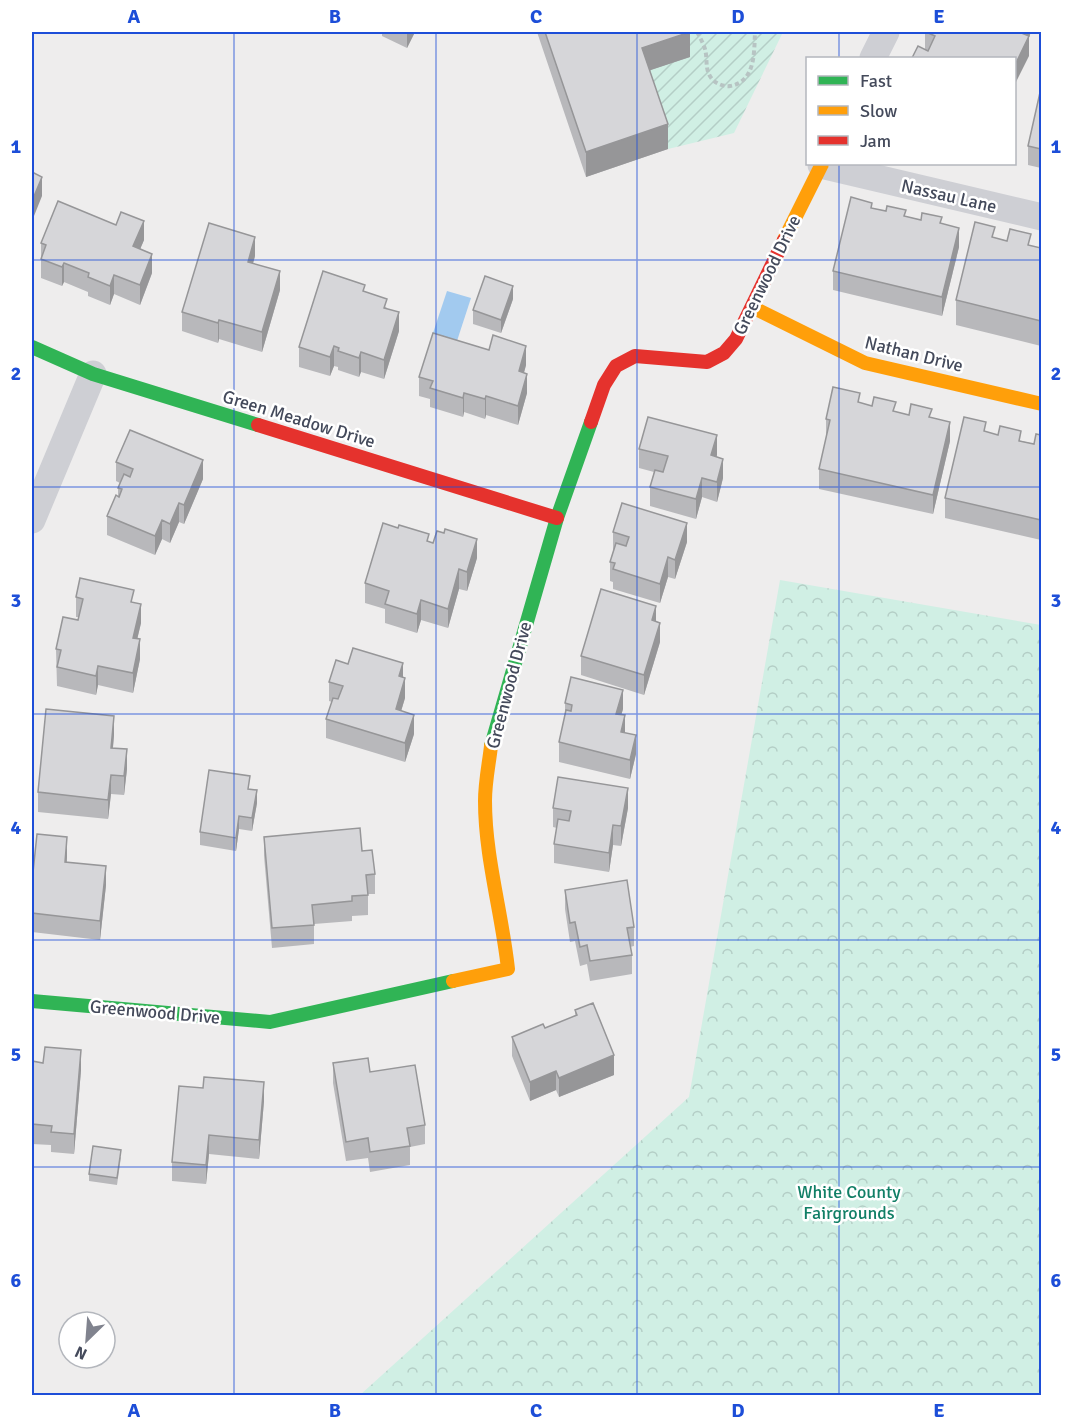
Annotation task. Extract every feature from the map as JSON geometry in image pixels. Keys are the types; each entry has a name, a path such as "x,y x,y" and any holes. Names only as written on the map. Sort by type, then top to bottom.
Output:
{"street":[{"path":"874,57 886,32"},
{"name":"Greenwood Drive","path":"32,1002 270,1022 508,969 505,939 488,846 485,800 491,742 557,518 604,385 616,366 635,356 707,362 724,353 736,339 821,165"},
{"name":"Nassau Lane","path":"825,165 1041,217"},
{"name":"Nathan Drive","path":"752,307 865,363 1041,404"},
{"name":"Green Meadow Drive","path":"32,347 93,374 557,518"},
{"path":"32,520 93,374"}],"path":[{"path":"697,32 705,47 706,69 714,81 725,86 741,83 748,75 753,61 755,32"}],"green space":[{"path":"682,32 783,32 734,133 668,149 642,73"},
{"name":"White County Fairgrounds","path":"780,580 1041,625 1041,1395 360,1395 689,1097"}],"water":[{"path":"447,291 471,298 456,344 432,336"}],"building":[{"path":"545,32 690,32 642,48 668,124 586,152"},
{"path":"926,32 1019,32 1029,36 1016,63 1016,57 912,57 918,46 928,51 935,36"},
{"path":"1041,88 1041,149 1028,146"},
{"path":"32,172 42,177 32,201"},
{"path":"851,197 872,203 871,208 886,211 887,206 906,210 904,216 921,220 922,213 942,217 940,223 959,228 942,297 833,271"},
{"path":"58,201 116,225 121,212 144,221 133,246 152,254 140,285 114,275 110,286 88,277 89,273 64,263 62,267 41,259 46,245 41,243"},
{"path":"975,222 995,227 992,237 1007,241 1010,229 1031,234 1028,245 1041,248 1041,321 956,300"},
{"path":"209,223 255,237 248,262 280,271 262,332 219,320 218,323 182,312"},
{"path":"323,271 365,285 363,291 387,299 384,308 399,312 384,360 361,352 359,358 338,351 339,348 334,346 330,357 299,347"},
{"path":"485,276 513,286 501,320 473,310"},
{"path":"433,333 489,350 493,335 526,346 519,371 527,374 518,406 486,396 485,399 464,393 463,398 430,388 433,381 419,377"},
{"path":"833,387 860,393 858,402 872,406 874,397 896,402 893,411 909,415 911,404 932,409 929,417 950,422 933,495 819,469 830,420 826,419"},
{"path":"648,417 717,435 711,455 723,459 717,482 702,478 696,499 650,487 655,470 663,472 668,456 639,449"},
{"path":"964,417 986,422 984,431 998,435 1000,426 1021,431 1019,441 1034,444 1036,434 1041,435 1041,520 945,498"},
{"path":"130,430 203,460 184,505 179,503 170,524 162,520 155,536 107,516 116,495 119,497 122,489 118,488 124,474 130,477 133,469 116,462"},
{"path":"622,503 687,523 675,560 668,557 660,584 613,569 615,563 610,562 616,543 626,546 629,537 613,532"},
{"path":"383,523 429,534 427,541 433,543 437,531 444,533 445,529 477,539 467,572 459,569 448,609 421,600 417,614 385,604 389,591 365,583"},
{"path":"80,578 134,590 131,602 141,604 133,638 140,639 133,673 98,666 96,676 57,667 61,650 56,649 63,617 78,620 83,599 76,597"},
{"path":"601,589 656,606 652,620 660,623 644,675 581,656"},
{"path":"353,648 403,663 399,676 405,678 396,709 414,715 405,743 326,719 333,698 338,699 343,686 329,682 336,660 348,664"},
{"path":"571,677 623,690 616,714 625,715 621,732 636,735 630,760 559,742 566,710 571,711 572,705 565,703"},
{"path":"46,709 114,716 111,748 127,749 124,776 111,775 108,800 38,792"},
{"path":"209,770 250,776 248,789 257,790 252,818 239,816 236,838 200,832"},
{"path":"558,777 628,788 621,826 613,825 609,853 554,844 558,819 569,821 571,811 553,808"},
{"path":"360,828 362,851 372,850 375,874 366,875 368,895 352,896 352,901 312,905 314,925 272,928 264,837"},
{"path":"37,834 67,837 65,862 106,866 100,921 32,913 32,882"},
{"path":"627,880 634,927 627,928 632,955 590,961 587,945 580,947 575,922 570,923 565,890"},
{"path":"593,1003 614,1055 559,1078 556,1071 530,1082 512,1037 543,1024 545,1028 577,1015 575,1010"},
{"path":"45,1047 81,1050 74,1134 51,1132 52,1126 32,1124 32,1061 43,1063"},
{"path":"368,1058 370,1072 415,1065 425,1125 407,1128 410,1146 370,1152 368,1138 346,1142 333,1063"},
{"path":"204,1077 264,1082 259,1140 209,1135 206,1165 172,1162 179,1086 203,1088"},
{"path":"93,1146 121,1150 117,1178 89,1174"}],"traffic: fast":[{"path":"32,347 93,374 258,425"},
{"path":"491,746 557,518 591,422"},
{"path":"32,1001 270,1022 453,981"}],"traffic: slow":[{"path":"784,240 822,165"},
{"path":"752,307 865,363 1042,404"},
{"path":"453,981 508,969 486,822 485,801 491,746"}],"traffic: jam":[{"path":"591,422 604,385 616,366 635,356 707,362 724,353 736,339 784,240"},
{"path":"258,425 557,518"}]}
